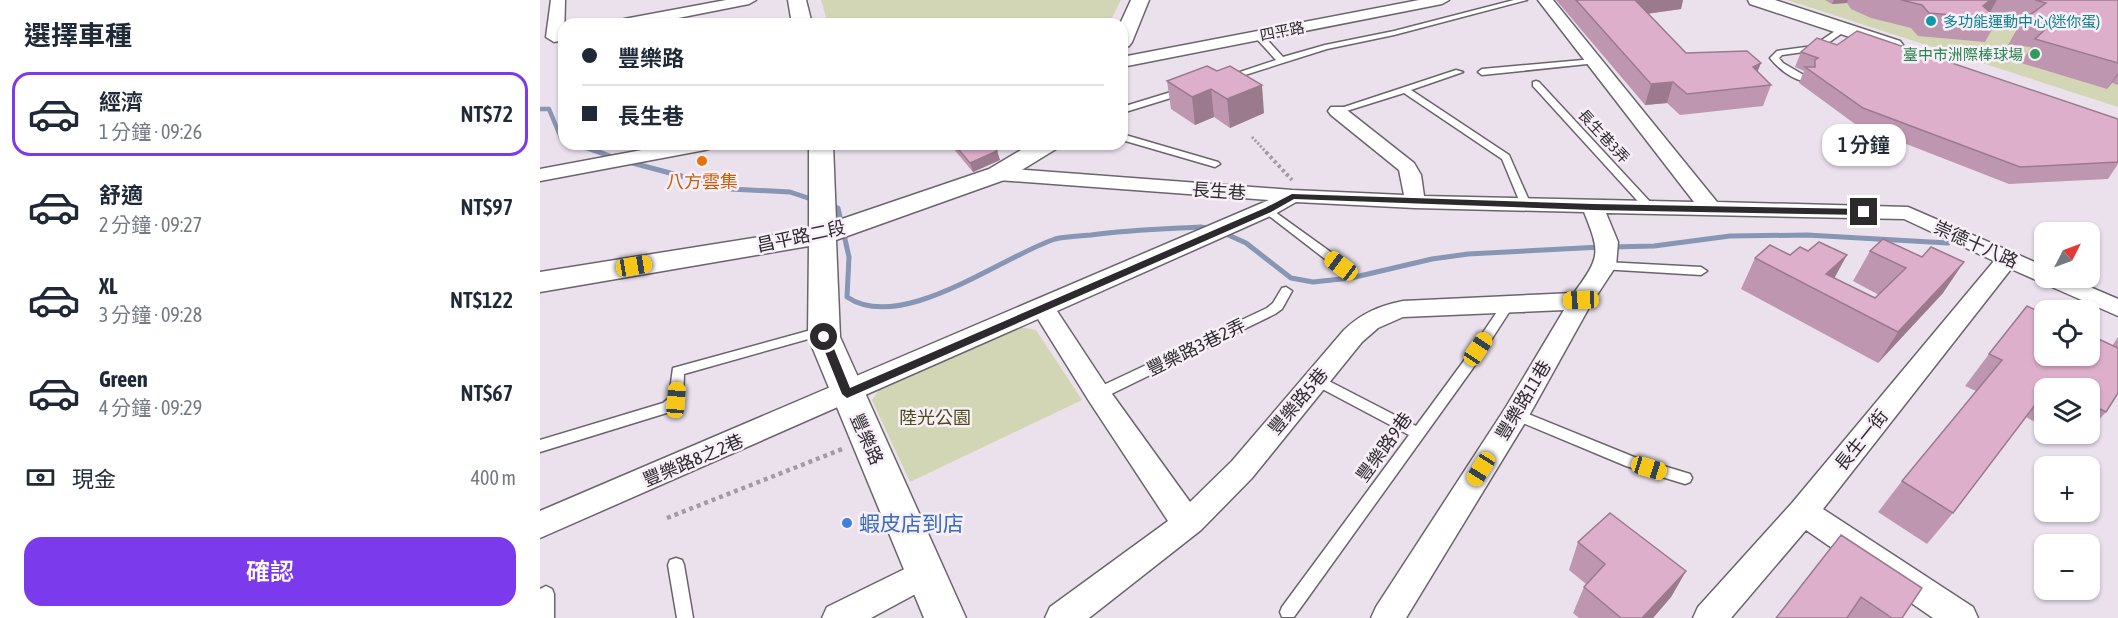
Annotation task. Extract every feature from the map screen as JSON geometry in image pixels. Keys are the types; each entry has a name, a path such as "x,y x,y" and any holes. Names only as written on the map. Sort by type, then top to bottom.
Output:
{"street":[{"path":"558,0 558,18"},
{"path":"661,0 662,18"},
{"path":"671,18 749,0"},
{"path":"797,0 801,18"},
{"path":"1128,28 1140,0"},
{"name":"四平路","path":"1128,61 1443,0"},
{"path":"1545,0 1710,208"},
{"path":"1757,0 1910,51"},
{"path":"1337,111 1407,167 1411,175 1415,201"},
{"path":"540,174 672,150"},
{"name":"豐樂路","path":"821,150 824,331 847,394 945,618"},
{"name":"昌平路二段","path":"540,282 823,235 998,174 1038,150"},
{"name":"長生巷","path":"998,174 1292,196 1593,207 1908,213"},
{"name":"豐樂路8之2巷","path":"540,525 1044,309 1268,210 1292,196"},
{"path":"1593,207 1607,242 1605,266"},
{"name":"崇德十八路","path":"1908,213 2034,270"},
{"name":"長生一街","path":"1710,618 1803,512 2008,258"},
{"name":"豐樂路11巷","path":"1388,618 1516,414 1581,300 1605,266"},
{"path":"2073,288 2118,308"},
{"name":"豐樂路5巷","path":"1062,618 1133,567 1188,523 1230,483 1371,318 1385,311 1581,300"},
{"path":"1044,309 1098,394 1188,523"},
{"path":"1803,512 1961,618"},
{"path":"839,618 925,573"}],"lane":[{"path":"1215,81 1325,48 1523,0"},
{"path":"1804,79 1780,65 1774,58 1780,53 1815,48 1844,29"},
{"path":"1258,35 1282,60"},
{"path":"1482,72 1594,61"},
{"path":"1337,111 1459,72"},
{"name":"長生巷3弄","path":"1536,84 1649,207"},
{"path":"1128,108 1192,88"},
{"path":"1404,89 1506,157 1526,205"},
{"path":"1128,139 1215,164"},
{"path":"1268,210 1341,266"},
{"path":"1605,266 1701,271"},
{"name":"豐樂路3巷2弄","path":"1098,394 1271,311 1278,306 1286,291"},
{"name":"豐樂路9巷","path":"1288,612 1509,303"},
{"path":"540,446 668,408 676,400 678,371 824,331"},
{"path":"1316,380 1418,433"},
{"path":"1516,414 1631,462 1685,478"},
{"path":"676,565 685,618"},
{"path":"546,594 546,618"}],"path":[{"path":"1252,137 1292,179 1296,191 1292,196"},
{"path":"667,518 867,440"}],"green space":[{"path":"821,0 1121,0 1112,18 826,18"},
{"name":"臺中市洲際棒球場","path":"1787,0 2118,0 2118,107"},
{"name":"陸光公園","path":"1020,327 1036,330 1082,400 910,482 872,400 881,387"}],"building":[{"path":"1576,0 1635,0 1686,53 1747,51 1761,63 1753,67 1771,85 1687,94 1673,82 1651,84"},
{"path":"1901,0 1990,0 1983,6 1998,19 1929,13 1922,5"},
{"path":"2035,0 2118,0 2118,63 2035,39 2051,24 2022,21 2046,3"},
{"path":"1857,31 2118,119 2118,162 2020,167 1863,108 1805,67 1815,67 1815,60 1818,58 1801,52 1817,38 1837,45"},
{"path":"1207,66 1217,71 1230,66 1262,85 1227,99 1211,89 1192,97 1167,81"},
{"path":"959,150 997,151 970,163"},
{"path":"1883,239 1922,257 1931,247 1964,262 1898,332 1755,258 1770,245 1790,255 1800,247 1808,251 1819,242 1847,255 1826,274 1875,298 1906,268 1870,251"},
{"path":"2027,306 2034,309 2034,366 2100,366 2100,340 2118,348 2118,393 2106,412 2100,409 2100,378 2034,378 2034,406 1953,513 1902,481 2002,360 1989,354"},
{"path":"1610,513 1686,571 1642,618 1621,618 1584,587 1605,564 1578,542"},
{"path":"1841,535 1922,588 1902,618 1892,618 1861,597 1847,618 1776,618"}],"waterway":[{"path":"540,109 549,109 558,131"},
{"path":"592,150 604,154"},
{"path":"599,152 615,158"},
{"path":"625,161 730,189 790,192 817,201"},
{"path":"829,205 838,208 849,257 847,297 869,306 895,306 922,300 951,289 1033,248 1059,238 1146,230 1201,227 1211,229"},
{"path":"1224,233 1246,243 1291,278 1313,282 1351,278 1432,259 1468,254 1601,247"},
{"path":"1611,247 1654,246 1730,236 1807,235 1948,243"}],"place":[{"name":"多功能運動中心(迷你蛋)","path":"1931,21"},
{"name":"臺中市洲際棒球場","path":"2035,54"},
{"name":"八方雲集","path":"702,161"},
{"name":"蝦皮店到店","path":"847,523"}],"route":[{"path":"824,337 847,394 1268,210 1292,196 1593,207 1864,212"}]}
